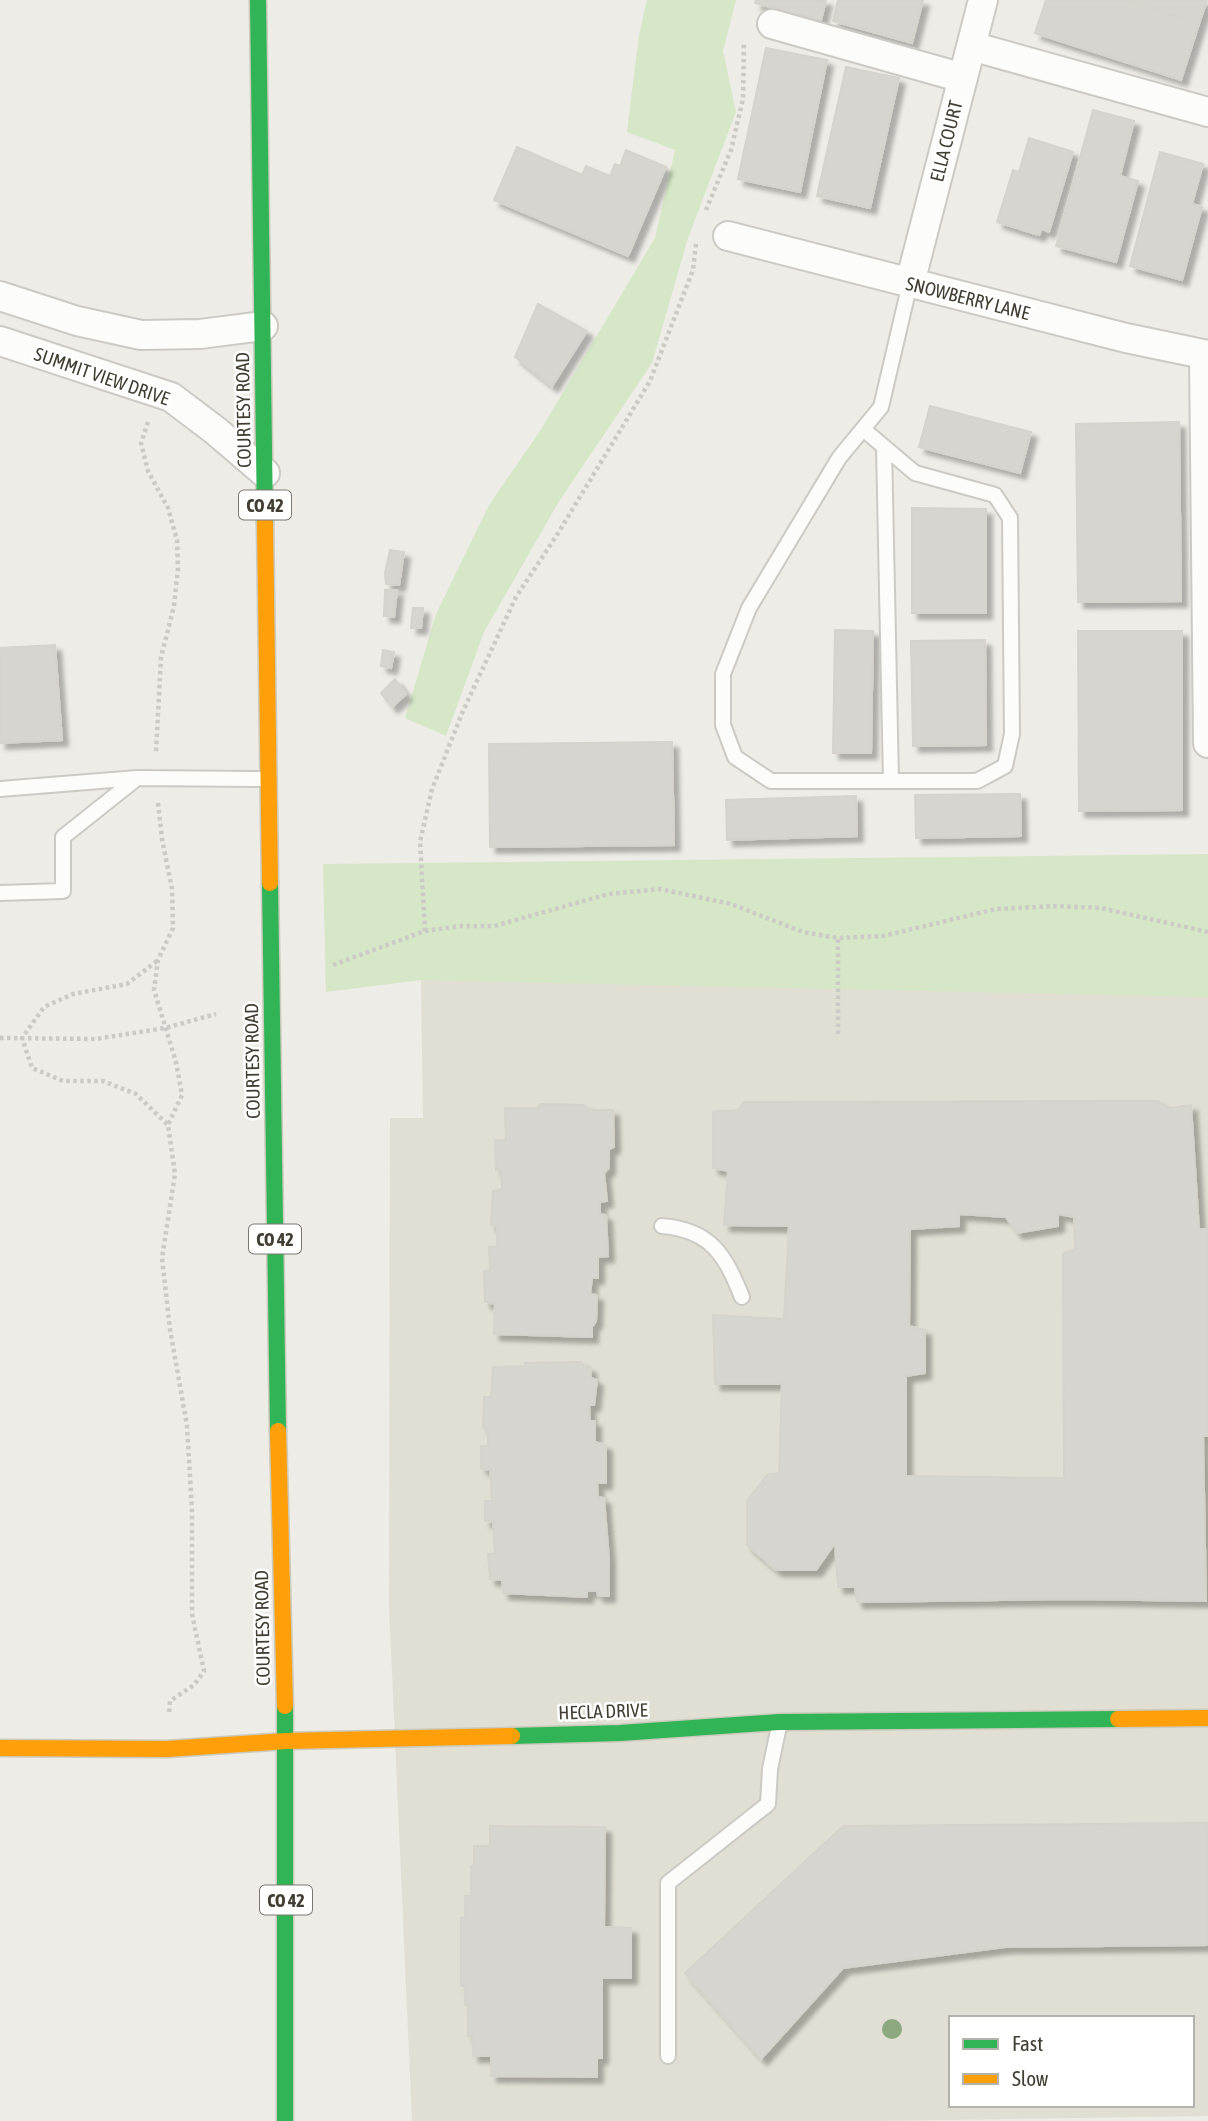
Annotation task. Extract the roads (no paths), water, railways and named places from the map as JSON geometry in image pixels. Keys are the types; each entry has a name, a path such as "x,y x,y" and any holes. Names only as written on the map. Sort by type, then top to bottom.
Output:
{"main road":[{"name":"COURTESY ROAD","path":"258,0 277,1409 286,1741 285,2121"},
{"name":"HECLA DRIVE","path":"0,1748 167,1749 286,1741 620,1733 779,1722 1208,1718"}],"street":[{"name":"ELLA COURT","path":"910,283 983,0"},
{"path":"772,24 963,78"},
{"path":"971,46 1208,112"},
{"name":"SNOWBERRY LANE","path":"728,236 1126,338 1206,355"},
{"path":"0,296 76,321 141,335 201,334 263,326"},
{"name":"SUMMIT VIEW DRIVE","path":"0,341 171,397 265,473"},
{"path":"1206,355 1208,743"}],"lane":[{"path":"863,429 915,473 995,495 1010,518 1012,734 1005,766 976,781 771,781 735,757 723,725 723,674 749,608 839,458 881,407 910,283"},
{"path":"884,447 891,781"},
{"path":"0,893 63,891 63,837 137,778"},
{"path":"0,789 137,778 269,779"},
{"path":"662,1226 681,1228 702,1236 730,1267 742,1297"},
{"path":"668,2056 668,1883 768,1804 770,1769 779,1722"}]}
